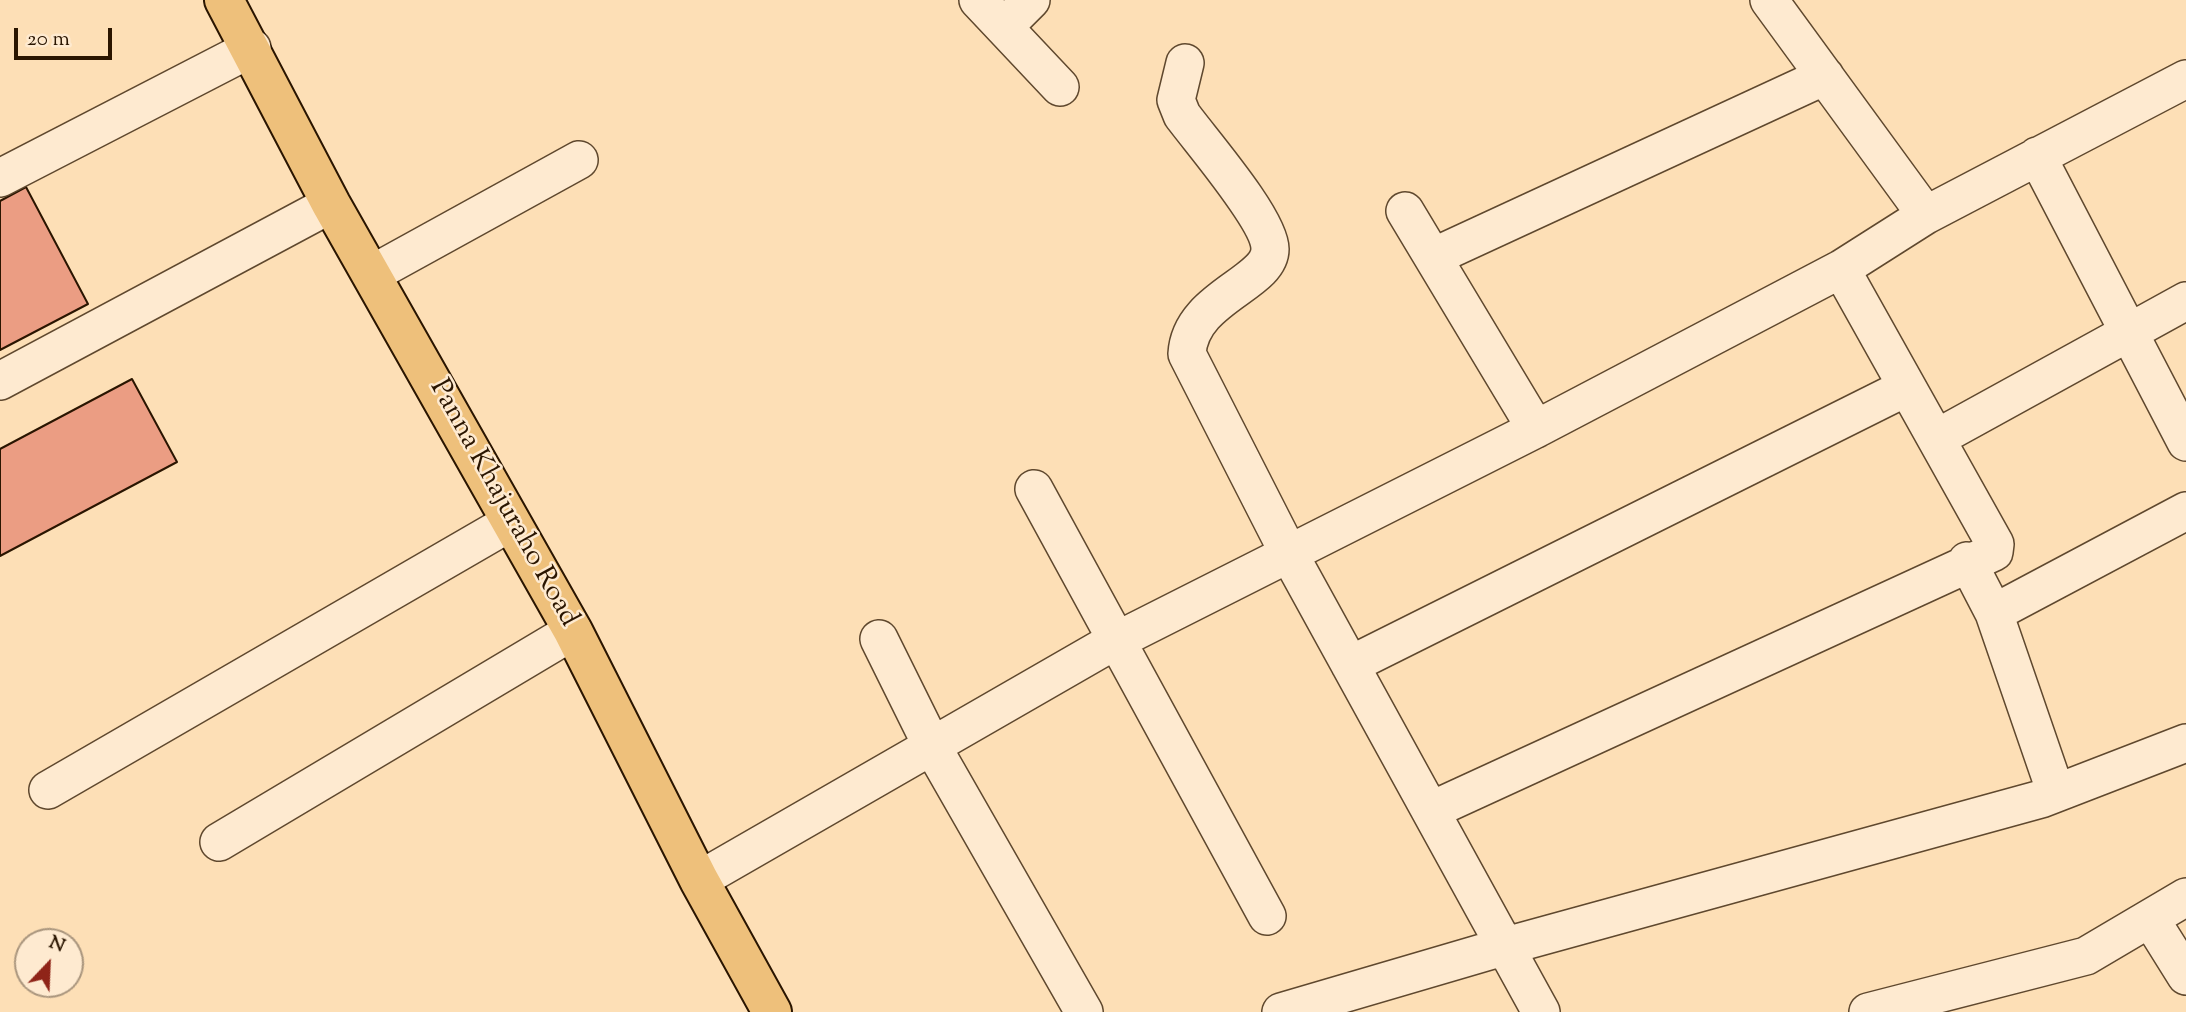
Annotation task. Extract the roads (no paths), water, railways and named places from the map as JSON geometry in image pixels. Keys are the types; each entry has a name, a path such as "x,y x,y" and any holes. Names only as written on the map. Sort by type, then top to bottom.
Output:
{"main road":[{"name":"Panna Khajuraho Road","path":"225,0 331,204 573,631 699,880 772,1012"}],"street":[{"path":"978,0 1060,87"},
{"path":"1004,26 1031,0"},
{"path":"1769,0 1926,215"},
{"path":"0,178 252,48"},
{"path":"1185,63 1176,100 1182,115 1252,208 1267,237 1270,251 1264,267 1199,318 1188,337 1187,354 1288,552 1541,1012"},
{"path":"1433,257 1825,76"},
{"path":"699,880 1119,640 1288,552 1536,429 1841,269 1926,215 2186,79"},
{"path":"2037,156 2186,442"},
{"path":"372,274 579,160"},
{"path":"0,381 331,204"},
{"path":"1405,211 1536,429"},
{"path":"1432,810 1967,562 1994,552 1995,544 1841,269"},
{"path":"1937,438 2186,301"},
{"path":"1350,665 1908,387"},
{"path":"1034,489 1119,640 1267,916"},
{"path":"1994,613 2186,511"},
{"path":"48,790 511,522"},
{"path":"1967,562 1994,613 2056,793"},
{"path":"219,842 573,631"},
{"path":"879,639 933,747 1084,1012"},
{"path":"1286,1011 1506,946 2056,793 2186,743"},
{"path":"1868,1012 2086,957 2186,897"},
{"path":"2151,920 2186,976"}]}
